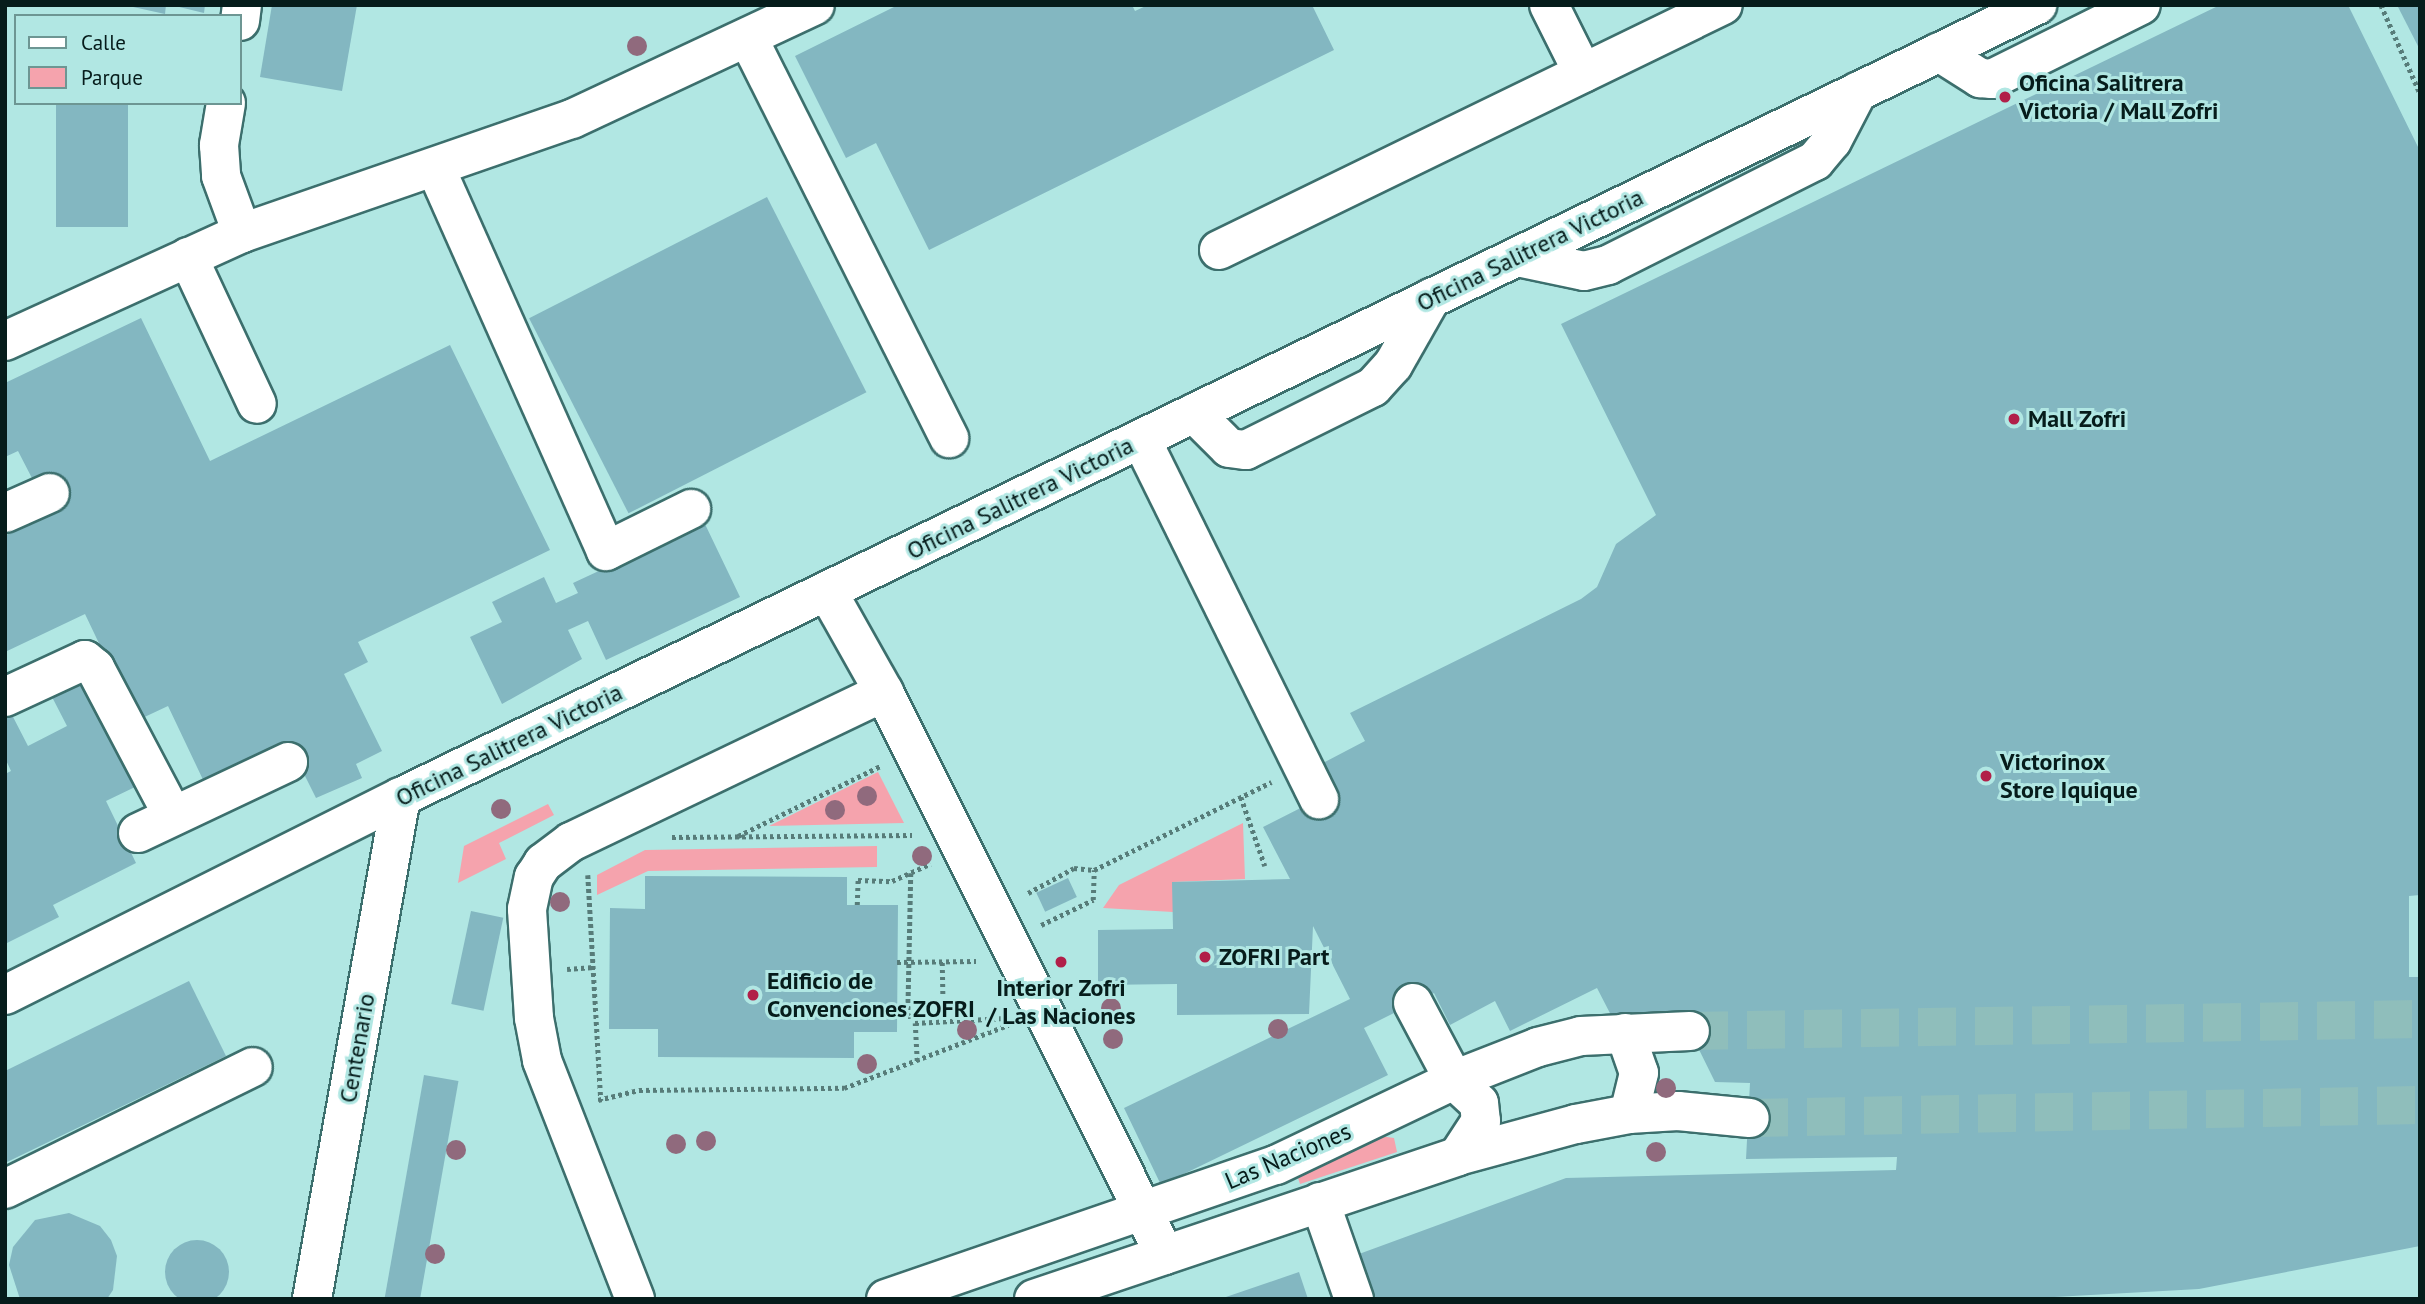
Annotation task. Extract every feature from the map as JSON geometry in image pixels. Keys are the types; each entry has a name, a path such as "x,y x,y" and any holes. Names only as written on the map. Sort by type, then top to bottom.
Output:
{"street":[{"path":"5,341 242,233 436,169 572,119 815,5"},
{"path":"1549,5 1583,73"},
{"path":"1219,250 1723,5"},
{"name":"Oficina Salitrera Victoria","path":"5,995 401,797 2037,5"},
{"path":"1940,52 1980,78 1992,79 2141,5"},
{"path":"748,38 949,438"},
{"path":"226,105 219,145 221,176 242,233"},
{"path":"436,169 606,551 691,509"},
{"path":"188,257 257,404"},
{"path":"1194,413 1229,448 1246,450 1373,387 1393,365 1431,298"},
{"path":"1141,439 1319,799"},
{"path":"5,513 50,493"},
{"path":"827,591 884,692 1165,1255"},
{"path":"5,697 85,660 95,668 173,816"},
{"path":"635,1299 542,1060 534,1018 527,909 529,891 543,863 571,842 884,692"},
{"path":"138,833 288,762"},
{"name":"Centenario","path":"312,1299 401,797"},
{"path":"1412,1003 1454,1080 1479,1103 1481,1121 1458,1156"},
{"name":"Las Naciones","path":"886,1299 1276,1165 1454,1080 1538,1047 1581,1036 1690,1031"},
{"path":"1625,1033 1639,1073 1629,1114"},
{"path":"5,1189 253,1067"},
{"name":"Las Naciones","path":"1034,1299 1458,1156 1629,1114 1678,1111 1750,1118"},
{"path":"1320,1202 1354,1299"}],"path":[{"path":"2381,5 2420,93"},
{"path":"738,836 883,764"},
{"path":"1027,903 1033,888 1073,868 1094,870 1281,777"},
{"path":"1241,797 1265,866"},
{"path":"657,837 916,835"},
{"path":"543,863 588,871 601,1101"},
{"path":"857,905 858,880 892,881 930,864"},
{"path":"1032,915 1038,927 1093,900 1094,870"},
{"path":"911,873 908,1016 943,1015 942,962"},
{"path":"897,962 977,961"},
{"path":"556,969 594,967"},
{"path":"918,1061 915,1023 1004,1018"},
{"path":"592,1097 601,1101 639,1090 844,1088 1009,1027"}],"green space":[{"path":"878,772 904,823 769,826"},
{"path":"548,804 554,815 499,843 506,859 458,883 464,846"},
{"path":"1243,823 1245,879 1173,882 1173,912 1103,908 1119,885"},
{"path":"877,846 877,867 648,871 597,895 597,875 645,850"},
{"path":"1380,1136 1394,1138 1397,1152 1300,1184 1297,1175"}],"building":[{"path":"124,5 166,5 165,14"},
{"path":"171,5 205,5 204,13"},
{"path":"272,5 357,5 342,91 260,77"},
{"path":"898,5 1132,5 1135,11 1148,5 1312,5 1334,50 929,250 876,143 846,158 795,56"},
{"path":"2220,5 2348,5 2420,151 2420,895 2409,896 2409,977 2420,977 2420,1246 2199,1289 2020,1299 1374,1299 1359,1254 1566,1178 1896,1170 1897,1157 1746,1159 1750,1083 1715,1082 1680,1011 1613,1019 1597,988 1510,1031 1495,1001 1450,1025 1434,993 1364,1028 1388,1075 1161,1185 1124,1108 1350,999 1313,926 1309,1014 1177,1015 1177,984 1098,985 1098,930 1173,929 1172,882 1290,879 1263,827 1336,790 1323,763 1365,741 1350,713 1581,599 1597,587 1616,544 1656,515 1561,324"},
{"path":"2397,5 2420,5 2420,50"},
{"path":"56,105 128,105 128,227 56,227"},
{"path":"767,197 866,392 629,513 529,318"},
{"path":"141,318 210,461 450,345 550,550 358,642 368,662 344,674 382,751 356,764 362,778 316,798 290,746 206,786 168,706 136,721 85,614 5,652 5,536 68,505 54,475 35,484 18,451 5,457 5,383"},
{"path":"704,522 740,597 606,660 588,621 568,630 582,659 502,704 470,637 502,622 492,602 544,577 556,603 578,593 573,583"},
{"path":"81,679 135,787 106,801 136,863 53,905 59,917 5,944 5,774 11,771 5,758 5,715 11,713 28,746 67,726 51,695"},
{"name":"Edificio de Convenciones ZOFRI","path":"645,876 847,877 847,905 898,905 897,1032 854,1032 854,1058 658,1057 658,1029 609,1029 610,908 645,909"},
{"path":"1068,878 1077,897 1045,912 1036,893"},
{"path":"471,911 503,918 484,1011 451,1004"},
{"path":"189,981 226,1056 5,1163 5,1071"},
{"path":"424,1075 458,1081 420,1299 385,1299"},
{"path":"69,1213 100,1226 111,1240 117,1256 113,1290 107,1299 20,1299 9,1265 13,1247 35,1220"},
{"path":"191,1240 203,1240 220,1249 227,1260 227,1284 220,1295 203,1304 191,1304 179,1299 170,1290 165,1278 165,1266 170,1254 179,1245"},
{"path":"1299,1272 1308,1299 1223,1299 1223,1298"}],"tunnel":[{"path":"1690,1031 2420,1019"},
{"path":"1750,1118 2420,1105"}],"place":[{"name":"Oficina Salitrera Victoria / Mall Zofri","path":"2005,97"},
{"name":"Mall Zofri","path":"2014,419"},
{"name":"Victorinox Store Iquique","path":"1986,776"},
{"name":"ZOFRI Part","path":"1205,957"},
{"name":"Interior Zofri / Las Naciones","path":"1061,962"},
{"name":"Edificio de Convenciones ZOFRI","path":"753,995"}]}
